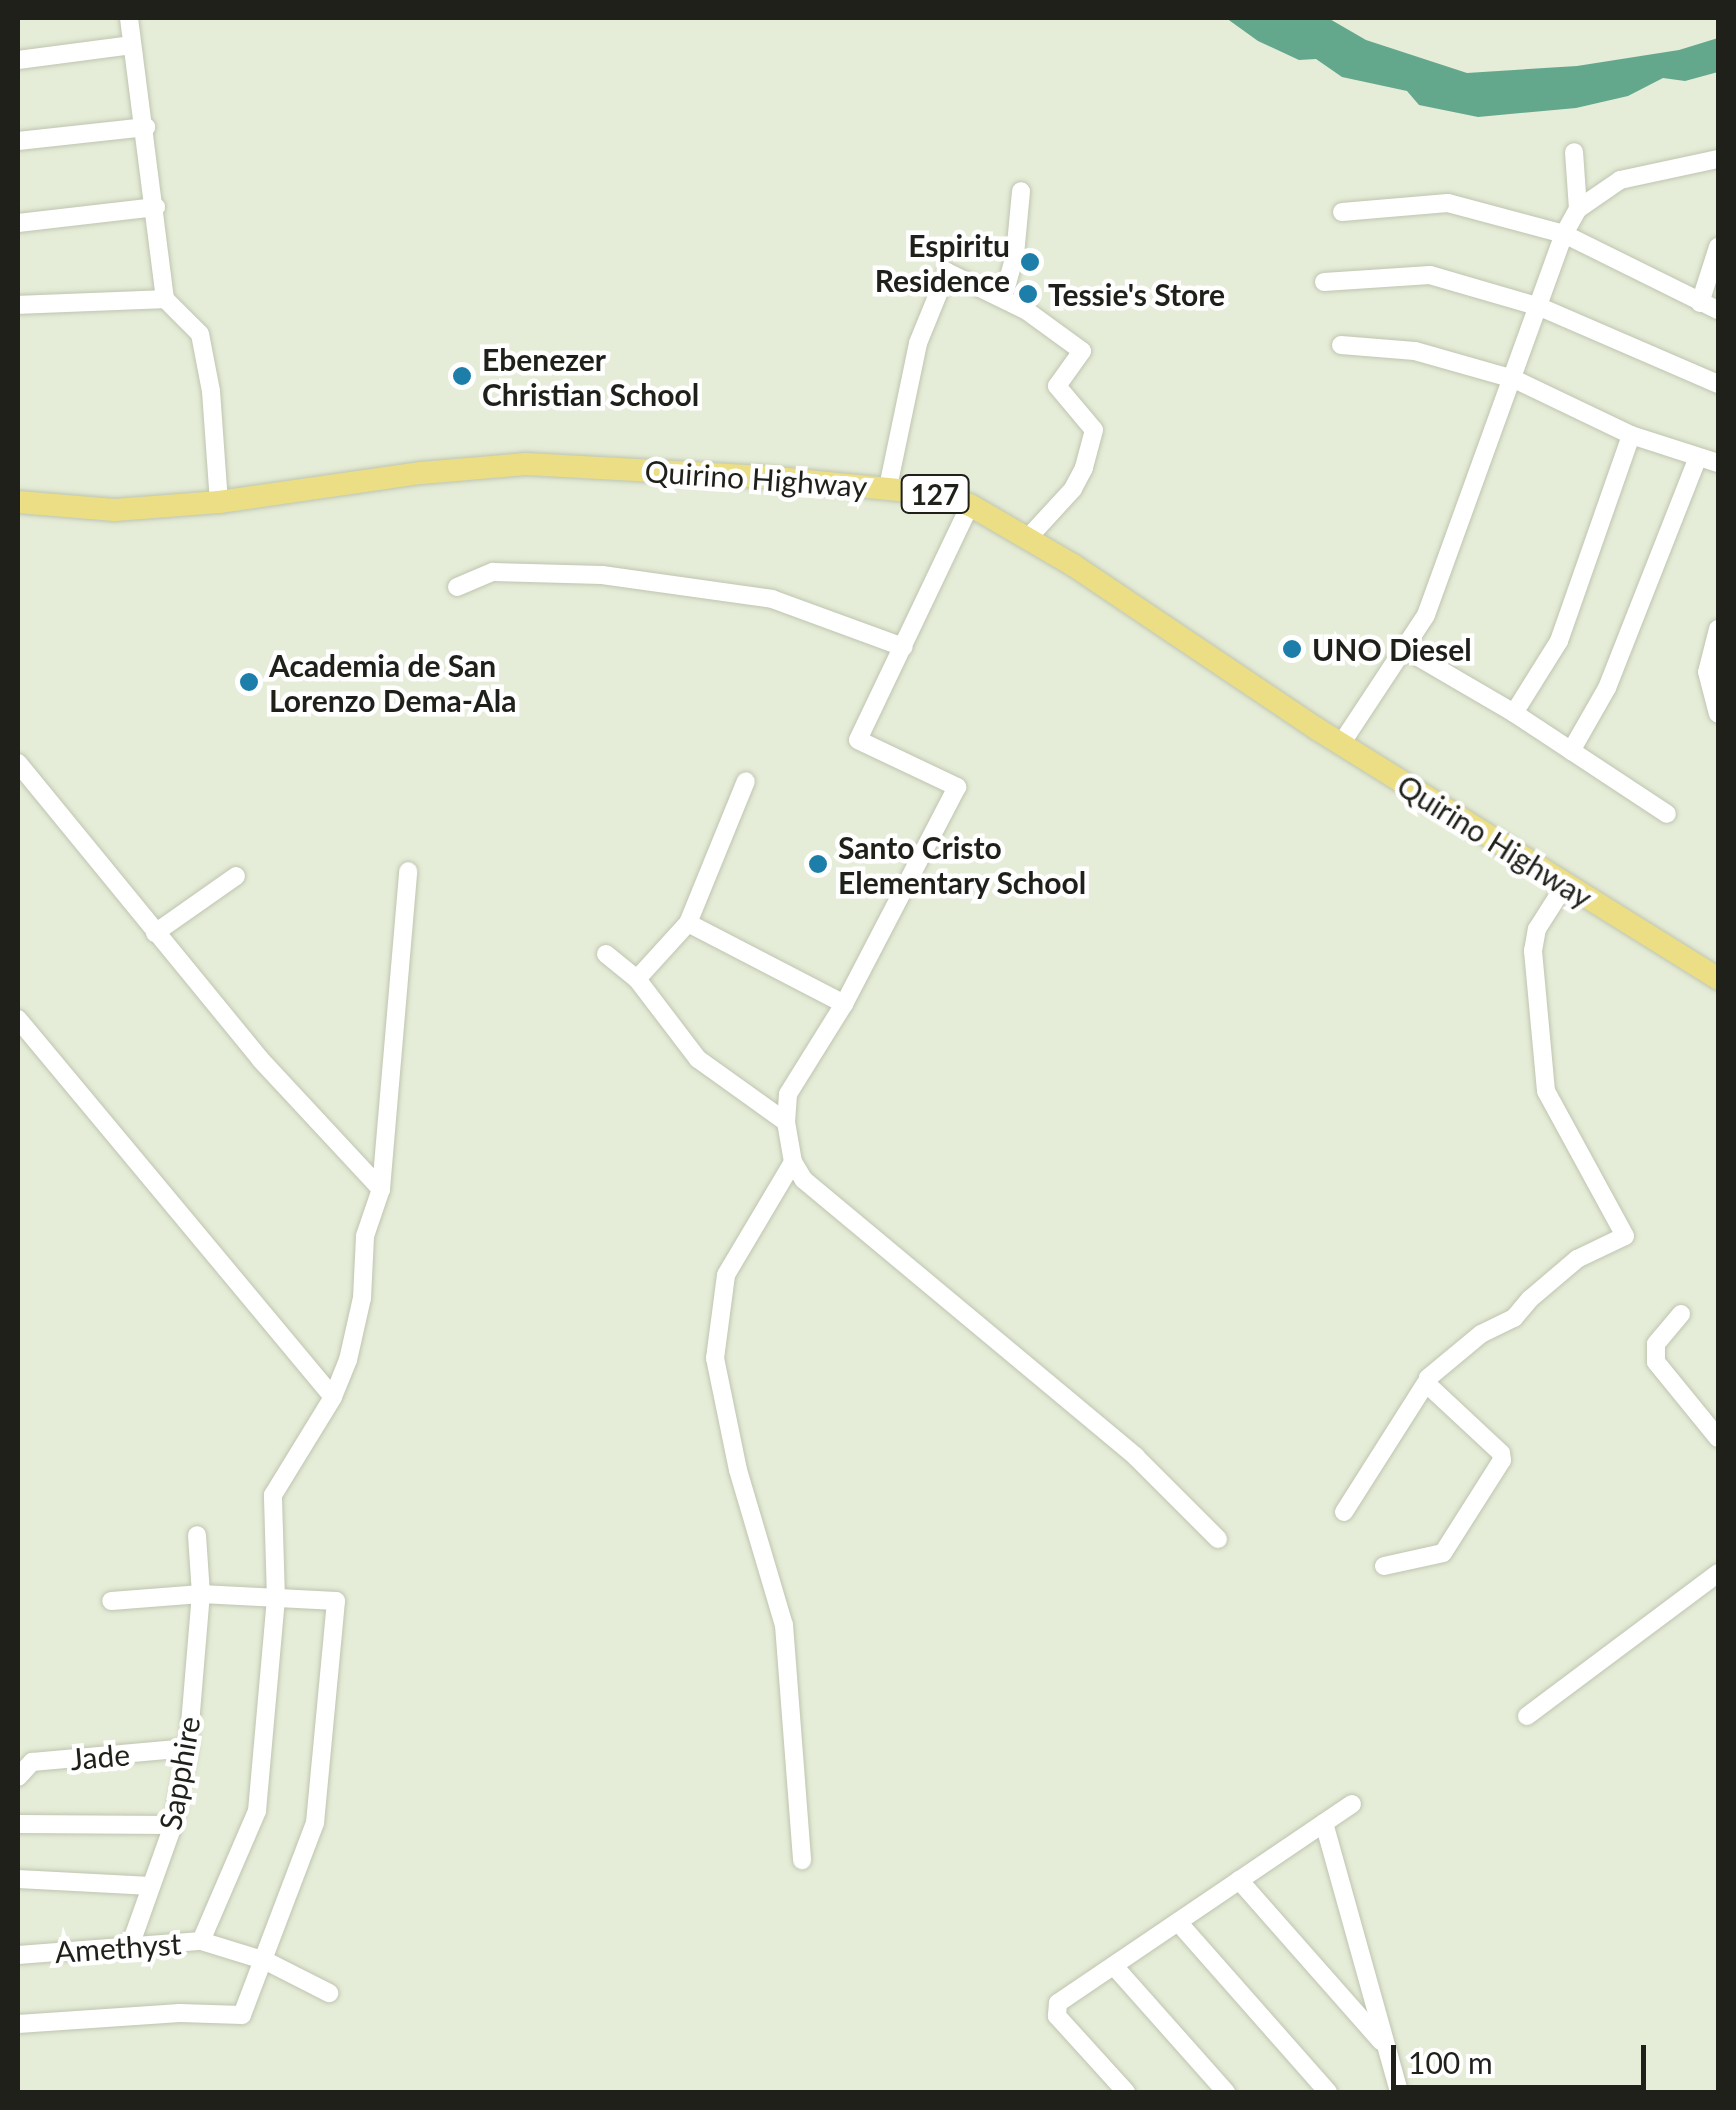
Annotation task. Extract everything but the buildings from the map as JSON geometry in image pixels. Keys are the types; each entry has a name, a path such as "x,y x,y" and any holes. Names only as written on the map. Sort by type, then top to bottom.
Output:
{"main road":[{"name":"Quirino Highway","path":"18,502 116,510 219,502 421,472 526,464 888,487 939,494 970,505 1028,538 1341,744 1718,979"}],"street":[{"path":"129,18 165,298 200,334 211,391 219,502"},
{"path":"18,60 132,45"},
{"path":"18,142 146,127"},
{"path":"1574,152 1578,209"},
{"path":"1341,744 1401,647 1426,615 1436,578 1514,379 1564,234 1578,209 1620,180 1718,159"},
{"path":"1003,298 1015,255 1021,191"},
{"path":"1342,212 1448,203 1564,234 1718,310"},
{"path":"18,223 156,207"},
{"path":"1700,303 1718,247"},
{"path":"888,487 918,343 947,272 1003,298 1082,351 1057,386 1094,430 1073,489 1028,538"},
{"path":"1324,282 1430,275 1540,307 1718,384"},
{"path":"18,305 165,298"},
{"path":"1341,346 1416,351 1514,379 1631,434 1718,463"},
{"path":"1514,713 1559,641 1631,434"},
{"path":"1571,751 1607,688 1698,456"},
{"path":"970,505 858,740 957,787 844,1004 788,1094 786,1122 792,1162 804,1180 1136,1457 1218,1538"},
{"path":"458,587 493,572 602,574 772,600 902,647"},
{"path":"1718,629 1707,672 1718,714"},
{"path":"1401,647 1514,713 1667,814"},
{"path":"18,762 260,1058 381,1189"},
{"path":"637,978 688,923 746,780"},
{"path":"201,1941 257,1811 276,1600 273,1494 333,1397 348,1360 362,1298 365,1236 381,1189 408,871"},
{"path":"155,933 236,876"},
{"path":"1344,1512 1426,1383 1481,1334 1514,1318 1530,1298 1577,1259 1625,1236 1546,1091 1533,951 1538,929 1565,885"},
{"path":"688,923 844,1004"},
{"path":"606,954 637,978 698,1059 786,1122"},
{"path":"18,1020 333,1397"},
{"path":"792,1162 726,1276 715,1358 738,1470 784,1625 802,1860"},
{"path":"1681,1314 1656,1344 1656,1362 1718,1438"},
{"path":"1384,1566 1443,1553 1502,1460 1501,1453 1426,1383"},
{"name":"Sapphire","path":"130,1946 173,1825 188,1748 201,1594 197,1534"},
{"path":"1527,1716 1718,1574"},
{"path":"18,2024 180,2014 242,2016 316,1823 336,1601 201,1594 111,1601"},
{"name":"Jade","path":"18,1777 32,1762 188,1748"},
{"path":"1126,2092 1056,2010 1058,2003 1352,1804"},
{"path":"1324,1823 1399,2092"},
{"path":"18,1824 173,1825"},
{"path":"18,1879 151,1886"},
{"path":"1240,1880 1386,2048"},
{"path":"1178,1922 1328,2092"},
{"name":"Amethyst","path":"18,1955 201,1941 266,1960 329,1993"},
{"path":"1114,1966 1226,2092"}],"shaded area":[{"path":"1226,18 1328,18 1366,40 1467,73 1577,66 1679,50 1718,38 1718,72 1685,81 1663,78 1628,96 1576,108 1478,117 1419,105 1407,91 1342,77 1316,59 1299,60 1258,41"}],"place":[{"name":"Espiritu Residence","path":"1030,262"},
{"name":"Tessie's Store","path":"1028,294"},
{"name":"Ebenezer Christian School","path":"462,376"},
{"name":"UNO Diesel","path":"1292,649"},
{"name":"Academia de San Lorenzo Dema-Ala","path":"249,682"},
{"name":"Santo Cristo Elementary School","path":"818,864"}]}
